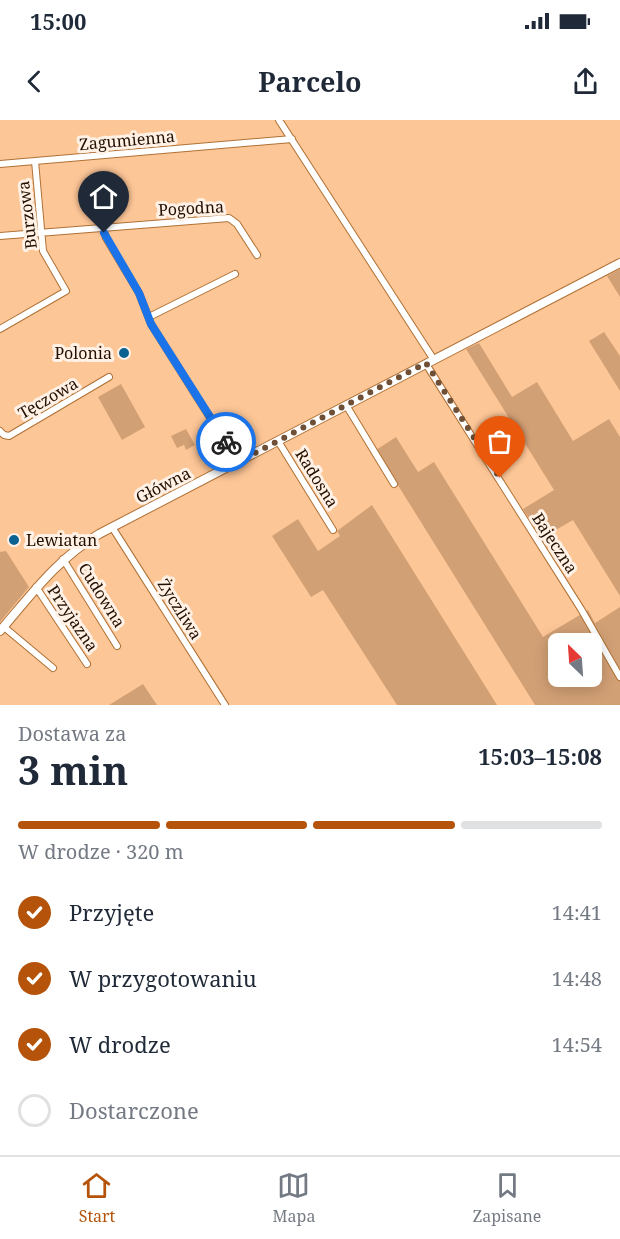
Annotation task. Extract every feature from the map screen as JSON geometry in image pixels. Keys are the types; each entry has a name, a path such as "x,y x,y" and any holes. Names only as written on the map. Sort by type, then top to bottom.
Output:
{"street":[{"name":"Bajeczna","path":"279,120 430,362 620,677"},
{"name":"Zagumienna","path":"0,164 292,140"},
{"name":"Burzowa","path":"0,329 66,291 43,251 35,161"},
{"name":"Pogodna","path":"0,236 229,218 237,224 257,255"},
{"path":"104,227 106,238 139,293 149,317 238,462"},
{"name":"Główna","path":"2,629 36,587 63,559 89,540 620,263"},
{"path":"149,317 235,274"},
{"name":"Tęczowa","path":"0,431 9,436 109,377"},
{"path":"346,405 394,484"},
{"name":"Radosna","path":"278,441 333,530"},
{"name":"Życzliwa","path":"112,527 225,705"},
{"name":"Cudowna","path":"63,559 117,646"},
{"name":"Przyjazna","path":"36,587 87,664"},
{"path":"2,629 53,668"}],"shaded area":[{"path":"620,269 620,297 607,276"},
{"path":"604,332 620,356 620,391 589,341"},
{"path":"479,343 512,397 537,382 573,441 609,419 620,437 620,596 573,520 542,538 523,509 554,490 466,349"},
{"path":"121,384 145,427 122,440 98,397"},
{"path":"186,429 195,445 186,450 184,445 177,448 171,436"},
{"path":"396,437 418,472 434,462 543,637 548,634 548,687 602,687 602,633 550,633 588,610 595,623 620,607 620,705 535,705 376,450"},
{"path":"224,444 232,456 216,465 209,452"},
{"path":"372,505 497,705 397,705 323,590 311,597 272,536 298,519 318,551 340,536 337,531"},
{"path":"6,551 29,587 0,622 0,552"},
{"path":"143,684 157,705 109,705"}],"way so far":[{"path":"226,442 238,462 426,363 500,478"}],"place":[{"name":"Polonia","path":"124,353"},
{"name":"Lewiatan","path":"14,540"}],"route":[{"path":"104,233 139,293 151,324 226,442"}]}
